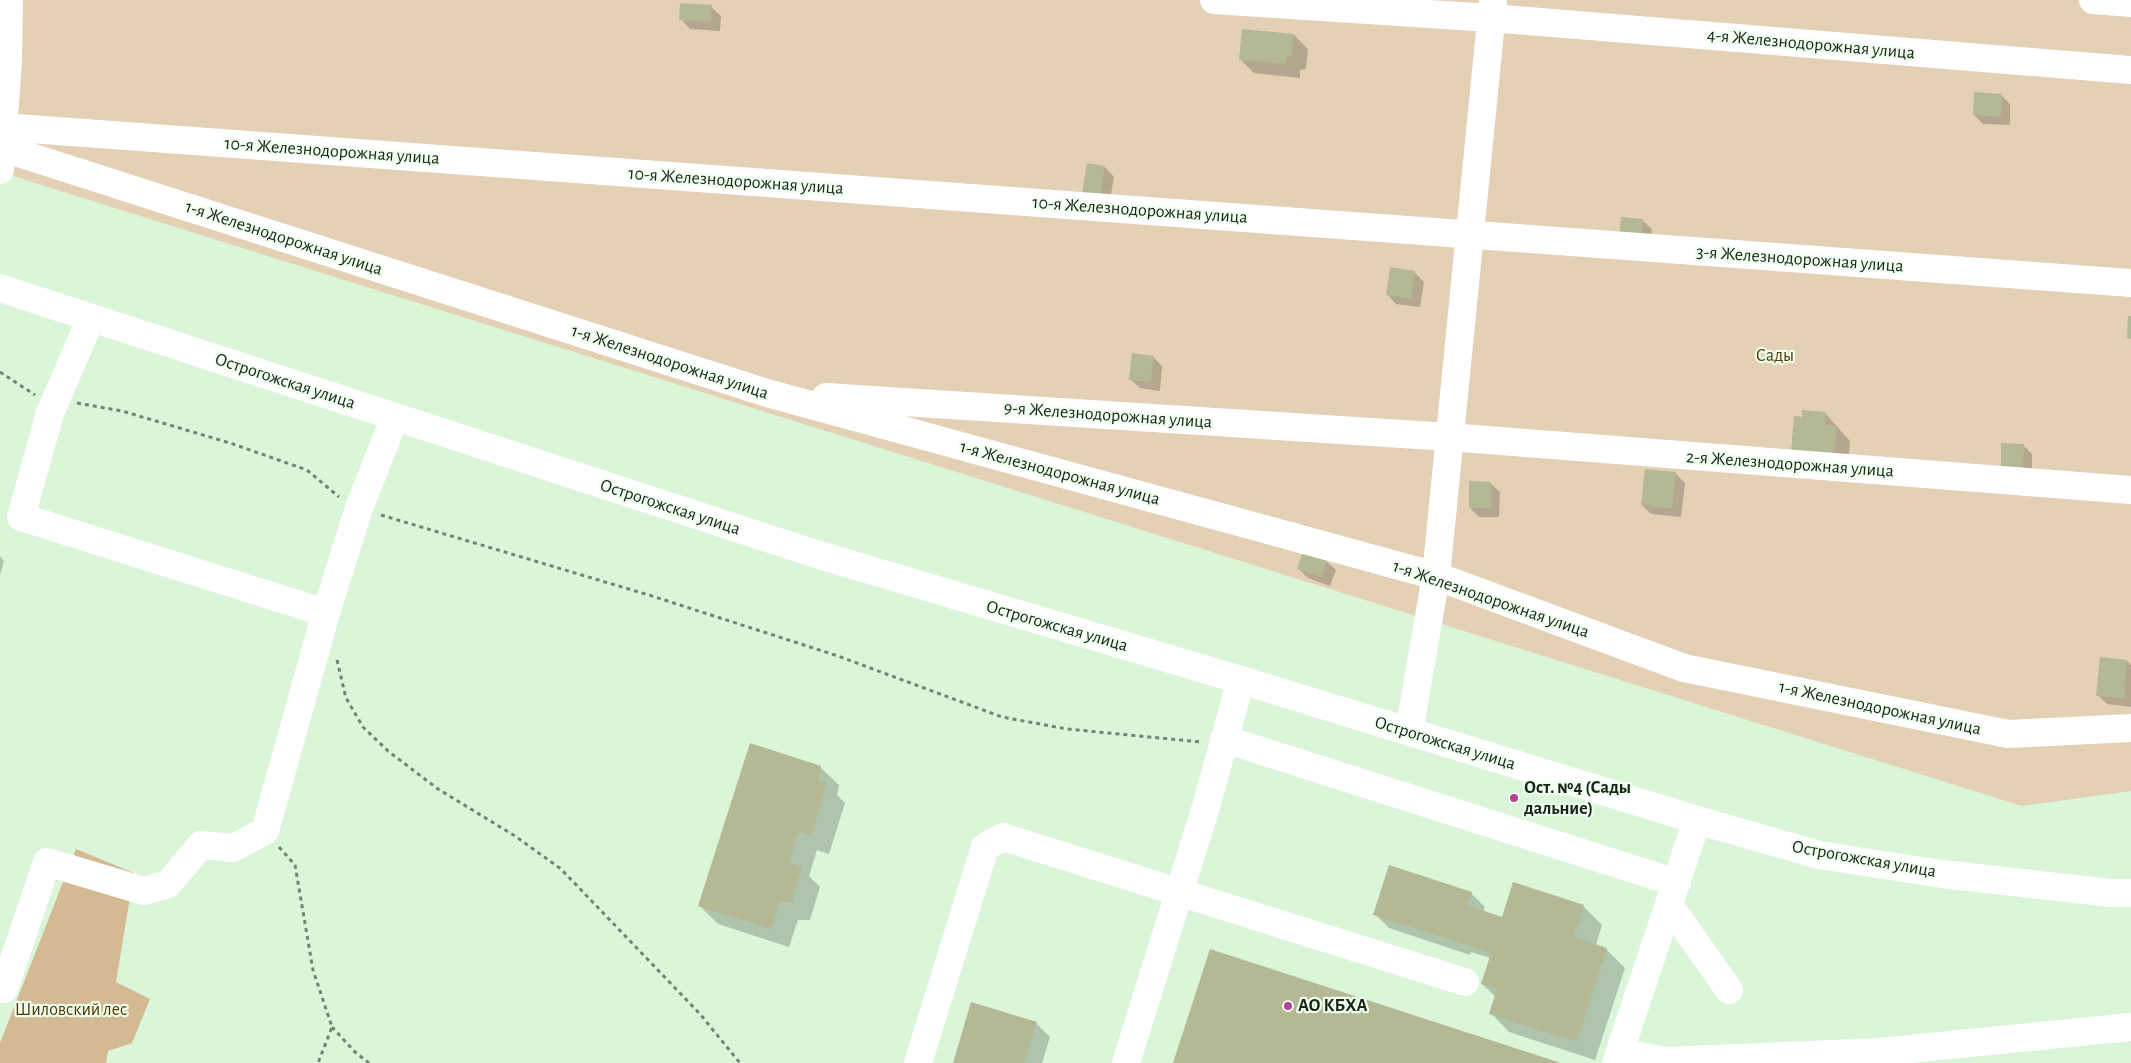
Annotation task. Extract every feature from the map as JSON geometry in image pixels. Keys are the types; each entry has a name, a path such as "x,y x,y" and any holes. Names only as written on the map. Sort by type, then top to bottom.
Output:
{"street":[{"path":"1,148 4,61 9,0"},
{"name":"4-я Железнодорожная улица","path":"1214,0 1492,9 2131,70"},
{"path":"2093,0 2131,3"},
{"path":"1409,732 1436,576 1492,9"},
{"name":"10-я Железнодорожная улица","path":"1,148 1470,234"},
{"name":"1-я Железнодорожная улица","path":"1,148 767,393 1436,576 1684,668 2008,734 2131,728"},
{"name":"3-я Железнодорожная улица","path":"1470,234 2131,283"},
{"name":"Острогожская улица","path":"0,288 816,554 1241,680 1697,820 1820,855 1942,874 2111,893 2131,893"},
{"path":"91,318 50,412 21,517 326,613"},
{"name":"9-я Железнодорожная улица","path":"767,393 1449,437"},
{"path":"4,989 47,862 144,891 168,884 201,845 233,848 265,831 326,613 357,514 395,417"},
{"name":"2-я Железнодорожная улица","path":"1449,437 2131,490"},
{"path":"1126,1063 1205,810 1241,680"},
{"path":"1224,739 1673,894 1729,990"},
{"path":"1697,820 1618,1058 1666,1062 1880,1052 2131,1027"},
{"path":"918,1063 985,847 1003,837 1465,982"}],"path":[{"path":"0,372 40,398 122,410 230,443 307,470 357,514 652,596 838,656 1002,718 1067,729 1144,737 1201,742 1224,739"},
{"path":"335,651 346,698 363,727 388,751 438,789 515,836 561,870 700,1014 740,1063"},
{"path":"265,831 295,865 313,970 332,1026 355,1052 369,1063"},
{"path":"318,1063 332,1026"}],"green space":[{"name":"Сады","path":"0,0 2131,0 2131,791 2022,806 0,172"},
{"name":"Шиловский лес","path":"76,849 134,873 116,982 150,999 132,1043 108,1051 106,1063 0,1063 0,1043"}],"building":[{"path":"680,3 712,5 711,22 679,20"},
{"path":"1242,29 1294,34 1292,56 1287,57 1286,64 1239,60"},
{"path":"1974,92 2002,94 2001,117 1973,115"},
{"path":"1087,163 1105,166 1100,198 1082,195"},
{"path":"1621,217 1643,219 1641,241 1619,239"},
{"path":"1390,267 1415,271 1411,299 1386,295"},
{"path":"2128,316 2131,316 2131,339 2127,338"},
{"path":"1132,353 1154,356 1151,382 1129,380"},
{"path":"1802,410 1826,412 1825,425 1837,426 1834,457 1791,452 1794,416 1802,417"},
{"path":"2001,443 2024,444 2023,472 2001,472"},
{"path":"1645,469 1676,472 1672,509 1641,505"},
{"path":"1469,481 1491,482 1491,508 1469,508"},
{"path":"1303,551 1327,560 1321,577 1297,569"},
{"path":"2100,657 2127,660 2124,698 2096,696"},
{"path":"750,743 821,766 818,780 827,783 811,836 799,832 789,863 802,867 792,902 780,902 771,929 698,906"},
{"path":"1389,865 1472,892 1467,905 1502,917 1513,882 1584,905 1574,937 1607,948 1577,1042 1489,1014 1497,989 1481,984 1491,953 1373,915"},
{"name":"АО КБХА","path":"1210,949 1561,1063 1173,1063"},
{"path":"971,1002 1037,1022 1024,1063 953,1063"}],"place":[{"name":"Ост. №4 (Сады дальние)","path":"1514,798"},
{"name":"АО КБХА","path":"1288,1006"}]}
